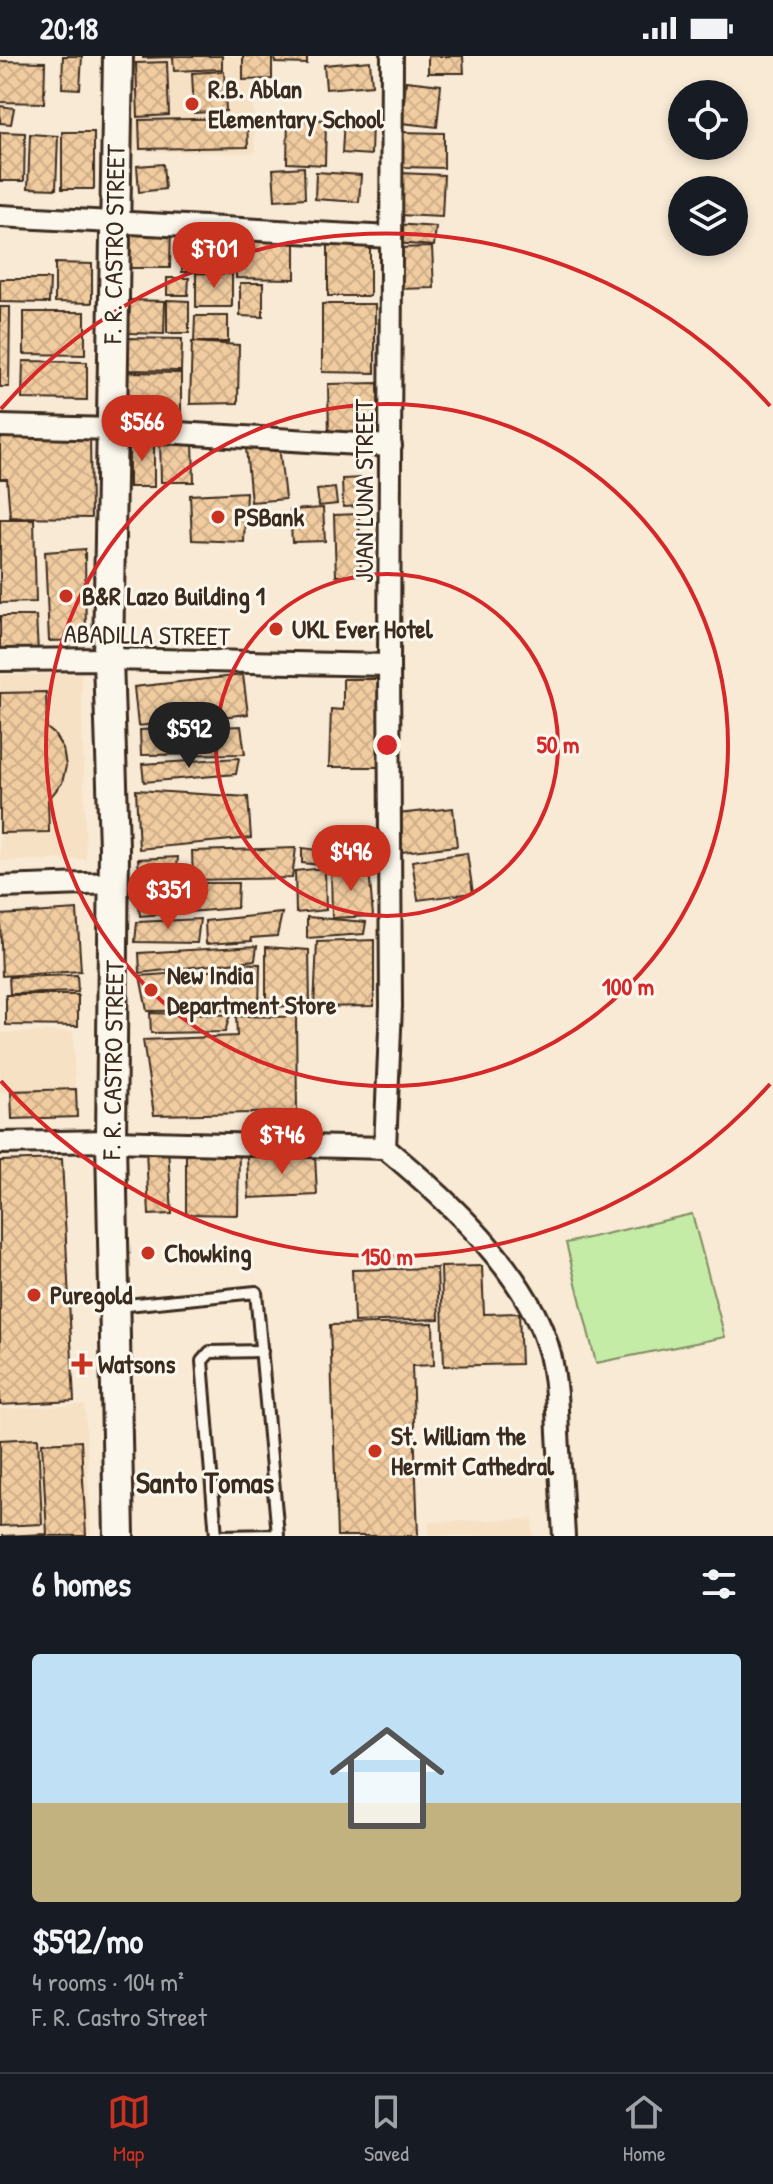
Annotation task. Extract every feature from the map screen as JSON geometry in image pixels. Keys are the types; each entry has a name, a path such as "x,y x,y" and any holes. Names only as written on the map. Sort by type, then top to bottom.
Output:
{"main road":[{"name":"F. R. CASTRO STREET","path":"118,56 108,659 114,883 111,1141 119,1536"}],"street":[{"name":"JUAN LUNA STREET","path":"385,1148 391,1006 392,56"},
{"path":"0,216 391,237"},
{"path":"0,426 112,429 391,446"},
{"name":"ABADILLA STREET","path":"0,660 389,665"},
{"path":"0,887 114,883"},
{"path":"0,1143 111,1141 385,1148 465,1219 499,1261 542,1329 554,1378 564,1536"}],"lane":[{"path":"115,1306 256,1292 262,1351 278,1535 219,1536 202,1361 210,1352 262,1351"}],"shaded area":[{"name":"R.B. Ablan Elementary School","path":"133,56 251,56 255,153 131,151"},
{"path":"81,674 86,859 0,861 0,675"},
{"path":"73,1031 75,1091 0,1092 0,1033"},
{"path":"85,1405 91,1536 0,1536 0,1409"},
{"path":"533,1519 533,1536 429,1536 429,1522"}],"green space":[{"path":"692,1214 725,1337 596,1363 566,1243"}],"building":[{"path":"63,56 82,56 80,89 62,88"},
{"path":"143,56 222,56 222,69 174,71 173,57"},
{"path":"243,56 272,56 272,79 243,80"},
{"path":"275,56 307,56 307,64 275,63"},
{"path":"428,56 463,56 464,73 428,73"},
{"path":"0,61 45,62 44,103 0,102"},
{"path":"370,61 372,85 326,89 324,65"},
{"path":"167,62 169,115 138,117 136,63"},
{"path":"224,71 226,111 194,113 192,73"},
{"path":"406,81 441,85 437,127 402,123"},
{"path":"0,106 14,108 11,124 0,123"},
{"path":"247,118 248,147 140,149 139,120"},
{"path":"288,118 326,120 325,165 287,163"},
{"path":"344,119 372,121 371,155 342,153"},
{"path":"0,132 25,133 24,181 0,181"},
{"path":"62,132 94,132 94,189 62,189"},
{"path":"401,132 444,133 444,168 401,167"},
{"path":"30,134 58,136 56,189 28,188"},
{"path":"163,164 165,189 139,192 137,166"},
{"path":"304,167 305,198 275,200 273,169"},
{"path":"316,172 361,175 359,202 315,199"},
{"path":"400,173 444,175 442,217 399,215"},
{"path":"396,224 436,227 434,246 395,243"},
{"path":"128,226 171,226 170,268 128,268"},
{"path":"182,229 226,230 226,272 182,272"},
{"path":"236,233 295,233 295,279 236,278"},
{"path":"328,239 370,239 370,296 328,296"},
{"path":"432,247 434,288 397,289 395,248"},
{"path":"55,263 92,264 92,303 55,302"},
{"path":"196,273 232,274 232,307 196,307"},
{"path":"167,278 189,278 188,295 167,295"},
{"path":"0,279 50,279 49,303 0,302"},
{"path":"240,283 263,283 263,317 240,316"},
{"path":"129,300 165,301 164,334 129,333"},
{"path":"167,300 189,301 189,333 167,333"},
{"path":"322,304 375,304 375,373 322,372"},
{"path":"0,307 10,307 9,387 0,387"},
{"path":"24,312 85,312 85,355 24,354"},
{"path":"195,316 228,316 228,342 194,342"},
{"path":"127,338 182,339 181,371 127,370"},
{"path":"192,342 239,345 238,403 190,404"},
{"path":"23,361 87,362 87,400 22,399"},
{"path":"127,372 181,373 181,414 127,413"},
{"path":"378,383 379,434 329,435 328,384"},
{"path":"0,428 90,431 91,518 10,517 7,479 0,479"},
{"path":"129,439 154,439 154,487 129,487"},
{"path":"160,439 193,439 194,482 161,482"},
{"path":"279,445 285,499 251,502 246,448"},
{"path":"363,478 364,506 343,507 342,479"},
{"path":"335,488 337,504 319,506 317,490"},
{"name":"PSBank","path":"246,492 244,542 192,540 190,495"},
{"path":"323,508 325,541 292,542 290,510"},
{"path":"359,514 361,575 336,576 334,515"},
{"path":"0,519 34,519 36,602 0,603"},
{"name":"B&R Lazo Building 1","path":"85,549 86,640 49,641 45,552"},
{"path":"0,616 36,616 38,652 0,652"},
{"path":"243,675 248,714 138,726 134,687"},
{"path":"343,679 378,679 379,767 329,767 331,709 343,710"},
{"path":"46,692 47,728 63,749 66,766 62,783 48,800 49,832 0,833 0,693"},
{"path":"241,726 245,754 141,755 140,730"},
{"path":"239,758 236,774 144,782 142,764"},
{"path":"136,790 248,797 251,838 139,849"},
{"path":"453,808 457,846 402,852 398,814"},
{"path":"296,848 292,878 193,880 192,851"},
{"path":"302,848 335,852 329,866 302,863"},
{"path":"467,853 473,893 418,900 412,861"},
{"path":"178,857 176,877 140,881 138,859"},
{"path":"331,866 369,869 373,916 332,918"},
{"path":"325,868 326,910 296,913 295,871"},
{"path":"136,883 238,883 237,908 140,916"},
{"path":"77,910 81,971 2,976 0,915"},
{"path":"282,913 277,936 206,944 205,921"},
{"path":"307,917 366,922 364,934 307,938"},
{"path":"200,919 197,943 135,942 137,922"},
{"path":"374,940 374,1006 314,1007 317,942"},
{"path":"257,946 255,960 140,973 139,953"},
{"path":"266,947 309,950 310,1004 266,1008"},
{"path":"236,963 260,964 259,1010 147,1011 140,976 235,969"},
{"path":"77,975 78,992 10,994 9,977"},
{"path":"6,995 78,995 78,1026 6,1025"},
{"path":"150,1013 230,1015 225,1032 151,1033"},
{"path":"236,1016 296,1017 297,1112 154,1115 143,1040 237,1036"},
{"path":"76,1089 77,1117 12,1119 11,1091"},
{"path":"186,1147 239,1148 238,1215 186,1214"},
{"path":"168,1148 172,1214 149,1215 146,1149"},
{"path":"315,1155 317,1195 249,1198 247,1157"},
{"name":"Puregold","path":"62,1159 74,1401 0,1405 0,1161"},
{"path":"482,1266 484,1314 519,1313 521,1364 444,1366 441,1267"},
{"path":"437,1268 439,1319 354,1322 352,1270"},
{"name":"St. William the Hermit Cathedral","path":"433,1323 434,1365 412,1366 418,1536 337,1536 330,1325"},
{"path":"38,1438 42,1524 0,1526 0,1440"},
{"path":"81,1441 86,1536 2,1536 47,1534 42,1443"}],"place":[{"name":"R.B. Ablan Elementary School","path":"192,104"},
{"name":"PSBank","path":"218,517"},
{"name":"B&R Lazo Building 1","path":"66,596"},
{"name":"UKL Ever Hotel","path":"276,629"},
{"name":"New India Department Store","path":"151,990"},
{"name":"Chowking","path":"148,1253"},
{"name":"Puregold","path":"34,1295"},
{"name":"Watsons","path":"82,1364"},
{"name":"St. William the Hermit Cathedral","path":"375,1451"}],"district":[{"name":"Santo Tomas","path":"205,1483"}]}
